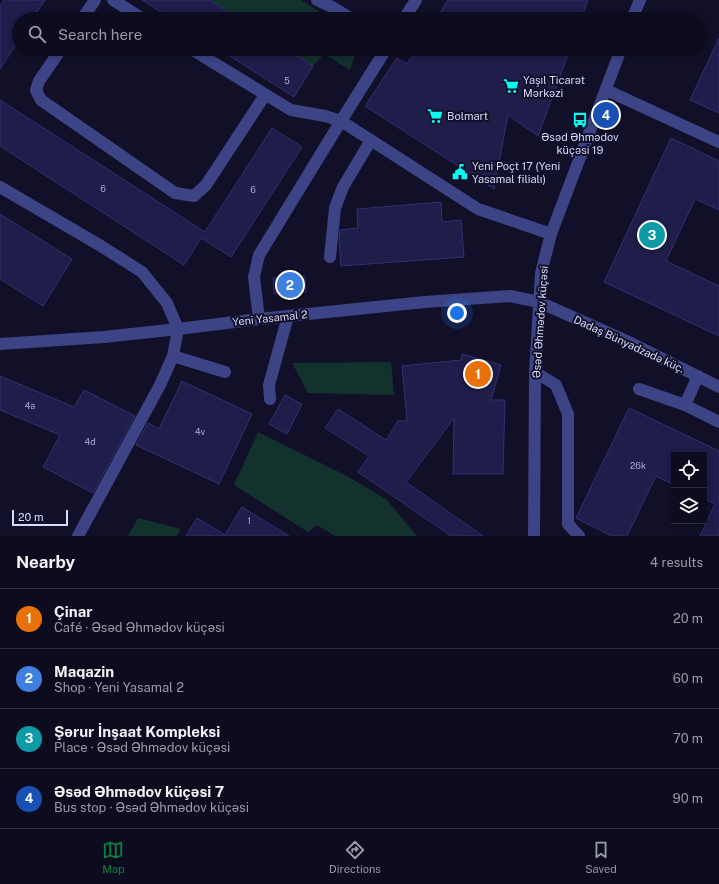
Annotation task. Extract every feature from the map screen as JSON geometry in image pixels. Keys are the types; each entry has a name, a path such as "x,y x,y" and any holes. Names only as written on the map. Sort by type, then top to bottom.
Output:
{"street":[{"path":"87,12 95,0"},
{"path":"113,0 132,12"},
{"path":"317,0 332,3 343,12"},
{"path":"408,12 416,0"},
{"path":"635,12 640,0"},
{"path":"56,56 39,81 36,90 41,100 176,193 194,196 206,186 265,95"},
{"path":"202,56 291,110 326,116 341,121 478,209 551,234"},
{"path":"258,319 254,277 259,255 382,56"},
{"name":"Əsəd Əhmədov küçəsi","path":"534,536 535,372 541,273 551,234 618,56"},
{"path":"606,90 719,142"},
{"path":"330,257 335,208 343,187 371,140"},
{"path":"0,187 101,246 142,272 167,303 178,329 173,356 160,385 78,536"},
{"name":"Yeni Yasamal 2","path":"0,344 83,339 424,302 510,296 539,302"},
{"name":"Dadaş Bünyadzadə küç.","path":"539,302 631,343 719,386"},
{"path":"270,398 269,385 288,316"},
{"path":"173,356 225,372"},
{"path":"535,372 556,385 568,414 568,524 579,536"},
{"path":"685,405 698,376"},
{"path":"639,389 685,405 719,422"}],"green space":[{"path":"210,0 301,0 320,12 228,12"},
{"path":"297,56 322,56 313,66"},
{"path":"327,56 355,56 350,70"},
{"path":"391,362 394,395 308,393 292,363"},
{"path":"258,432 347,476 386,499 417,536 335,536 317,525 308,532 234,485"},
{"path":"138,518 181,529 177,536 128,536"}],"building":[{"path":"4,0 45,0 37,12 12,12 12,51 0,69 0,6"},
{"path":"142,0 210,0 228,12 161,12"},
{"path":"448,0 588,0 584,12 440,12"},
{"path":"719,38 719,113 690,100"},
{"path":"230,56 297,56 313,66 294,97"},
{"path":"412,56 567,56 538,136 508,115 494,189 365,106 397,58 407,64"},
{"path":"0,100 205,232 272,128 302,147 231,257 201,238 184,265 0,146"},
{"path":"671,138 719,161 719,210 695,199 666,261 719,286 719,336 604,282"},
{"path":"441,202 442,222 461,220 464,257 341,266 339,239 340,230 358,228 357,209"},
{"path":"0,214 72,259 43,306 0,279"},
{"path":"305,276 306,292 274,294 273,278"},
{"path":"462,354 501,365 491,400 505,400 503,474 453,474 454,418 406,482 483,536 451,536 358,472 369,456 325,428 338,409 386,440 398,421 407,421 402,366 461,360"},
{"path":"0,376 74,407 84,390 135,416 93,493 43,467 60,435 0,410"},
{"path":"182,381 252,414 219,484 136,445 148,423 159,429"},
{"path":"285,395 302,404 287,434 269,424"},
{"path":"629,408 719,451 719,536 700,536 707,524 715,504 707,500 707,452 671,452 671,484 656,476 627,536 612,536 576,518"},
{"path":"242,507 289,536 186,536 197,518 225,535"}],"place":[{"name":"Yaşıl Ticarət Mərkəzi","path":"511,86"},
{"name":"Əsəd Əhmədov küçəsi 7","path":"606,115"},
{"name":"Bolmart","path":"435,116"},
{"name":"Əsəd Əhmədov küçəsi 19","path":"580,120"},
{"name":"Yeni Poçt 17 (Yeni Yasamal filialı)","path":"460,172"},
{"name":"Şərur İnşaat Kompleksi","path":"652,235"},
{"name":"Maqazin","path":"290,285"},
{"name":"Çinar","path":"478,374"}]}
